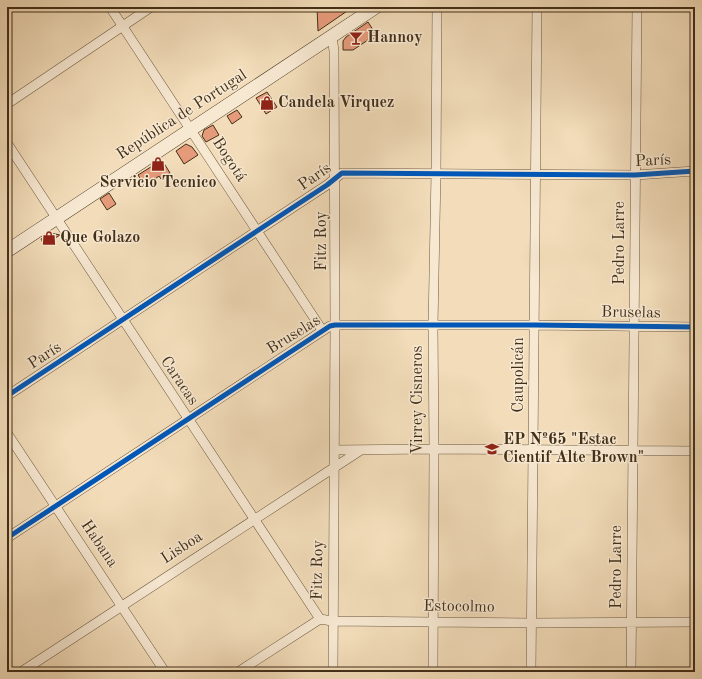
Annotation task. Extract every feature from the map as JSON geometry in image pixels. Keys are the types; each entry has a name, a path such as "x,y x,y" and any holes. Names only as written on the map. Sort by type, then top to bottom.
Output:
{"main road":[{"name":"República de Portugal","path":"7,251 376,7"}],"street":[{"name":"Bogotá","path":"110,7 322,330"},
{"path":"7,104 151,7"},
{"name":"Virrey Cisneros","path":"432,672 434,448 433,326 437,7"},
{"name":"Caupolicán","path":"531,672 537,7"},
{"name":"Pedro Larre","path":"631,672 637,7"},
{"name":"Fitz Roy","path":"332,37 334,50 335,178 332,621 333,672"},
{"name":"Caracas","path":"7,143 320,619"},
{"name":"París","path":"7,396 342,173 635,175 695,171"},
{"name":"Bruselas","path":"7,538 330,326 534,325 695,327"},
{"name":"Habana","path":"7,433 165,672"},
{"name":"Lisboa","path":"334,450 434,448 695,451"},
{"name":"Lisboa","path":"21,672 254,518 361,450"},
{"path":"238,672 320,619"},
{"name":"Estocolmo","path":"320,619 332,621 531,623 695,622"}],"building":[{"path":"317,7 353,7 318,31"},
{"name":"Hannoy","path":"368,22 377,36 353,50 343,50 343,41 346,37"},
{"name":"Candela Virquez","path":"267,92 277,107 266,114 256,98"},
{"path":"237,110 242,117 232,124 227,116"},
{"path":"213,125 219,135 206,142 202,136 204,130"},
{"path":"186,144 192,147 198,155 184,164 176,151"},
{"path":"162,160 170,173 161,179 159,176 145,186 138,175"},
{"path":"109,193 116,204 107,210 100,199"},
{"name":"Que Golazo","path":"51,233 60,235 44,245 41,239"}],"cycle path":[{"path":"7,396 327,185 342,173 635,175 695,171"},
{"path":"7,538 330,326 534,325 695,327"}],"place":[{"name":"Hannoy","path":"356,38"},
{"name":"Candela Virquez","path":"267,103"},
{"name":"Servicio Tecnico","path":"158,164"},
{"name":"Que Golazo","path":"49,238"},
{"name":"EP Nº65 \"Estac Cientif Alte Brown\"","path":"492,449"}]}
